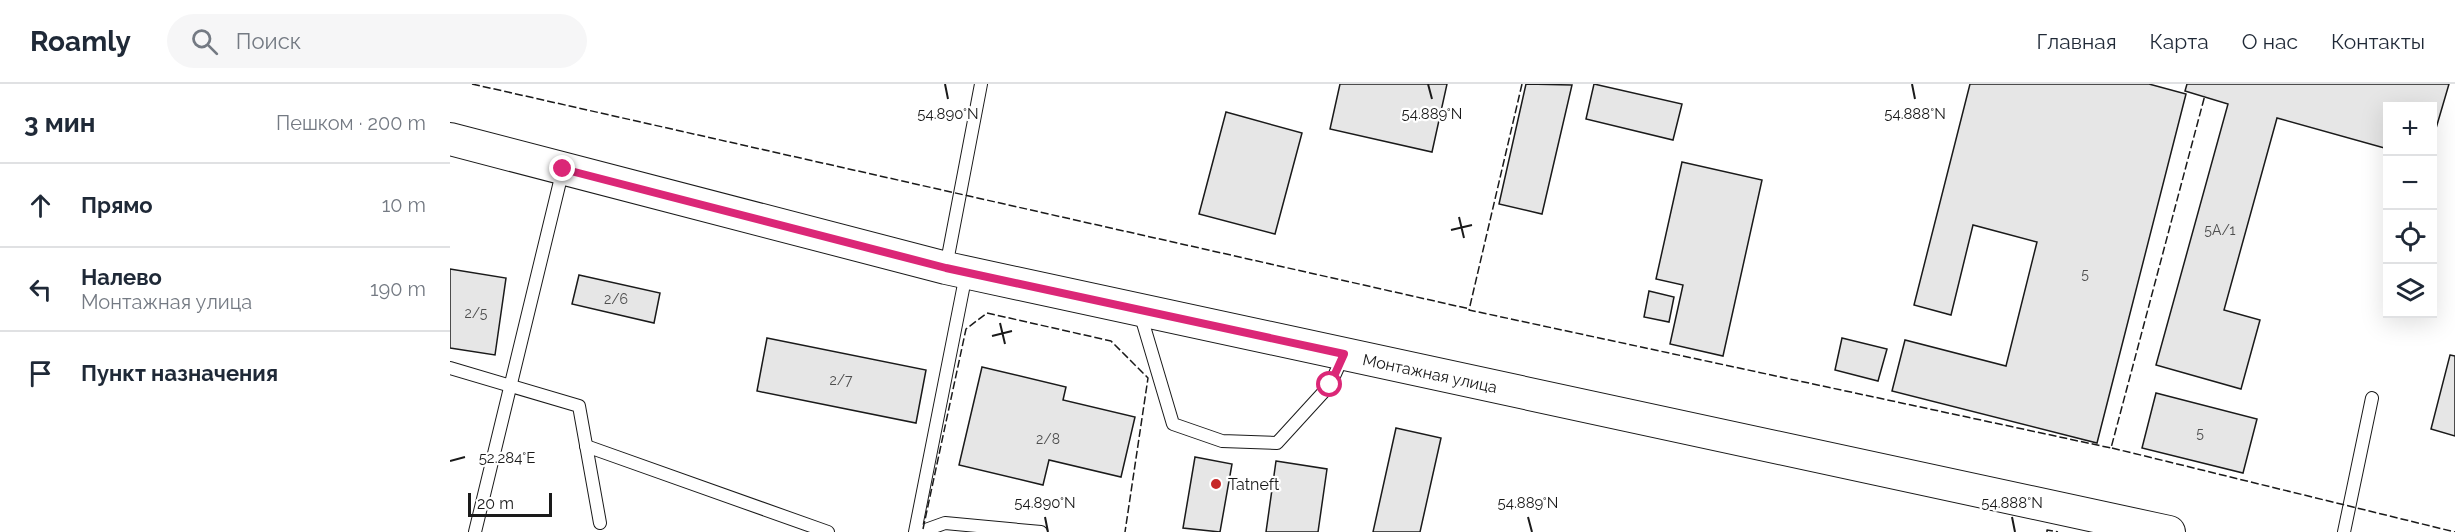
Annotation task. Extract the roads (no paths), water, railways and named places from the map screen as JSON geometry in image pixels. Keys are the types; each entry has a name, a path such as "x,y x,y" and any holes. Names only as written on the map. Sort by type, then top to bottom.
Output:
{"street":[{"name":"Монтажная улица","path":"450,139 956,270 2169,532"}],"lane":[{"path":"915,532 956,270 981,84"},
{"path":"475,532 563,169"},
{"path":"1139,309 1173,424 1222,441 1277,443 1330,385 1344,354"},
{"path":"450,368 579,406 600,523"},
{"path":"2344,532 2372,398"},
{"path":"586,446 828,532"},
{"path":"920,532 945,523 1041,532"}],"place":[{"name":"Tatneft","path":"1216,484"}]}
